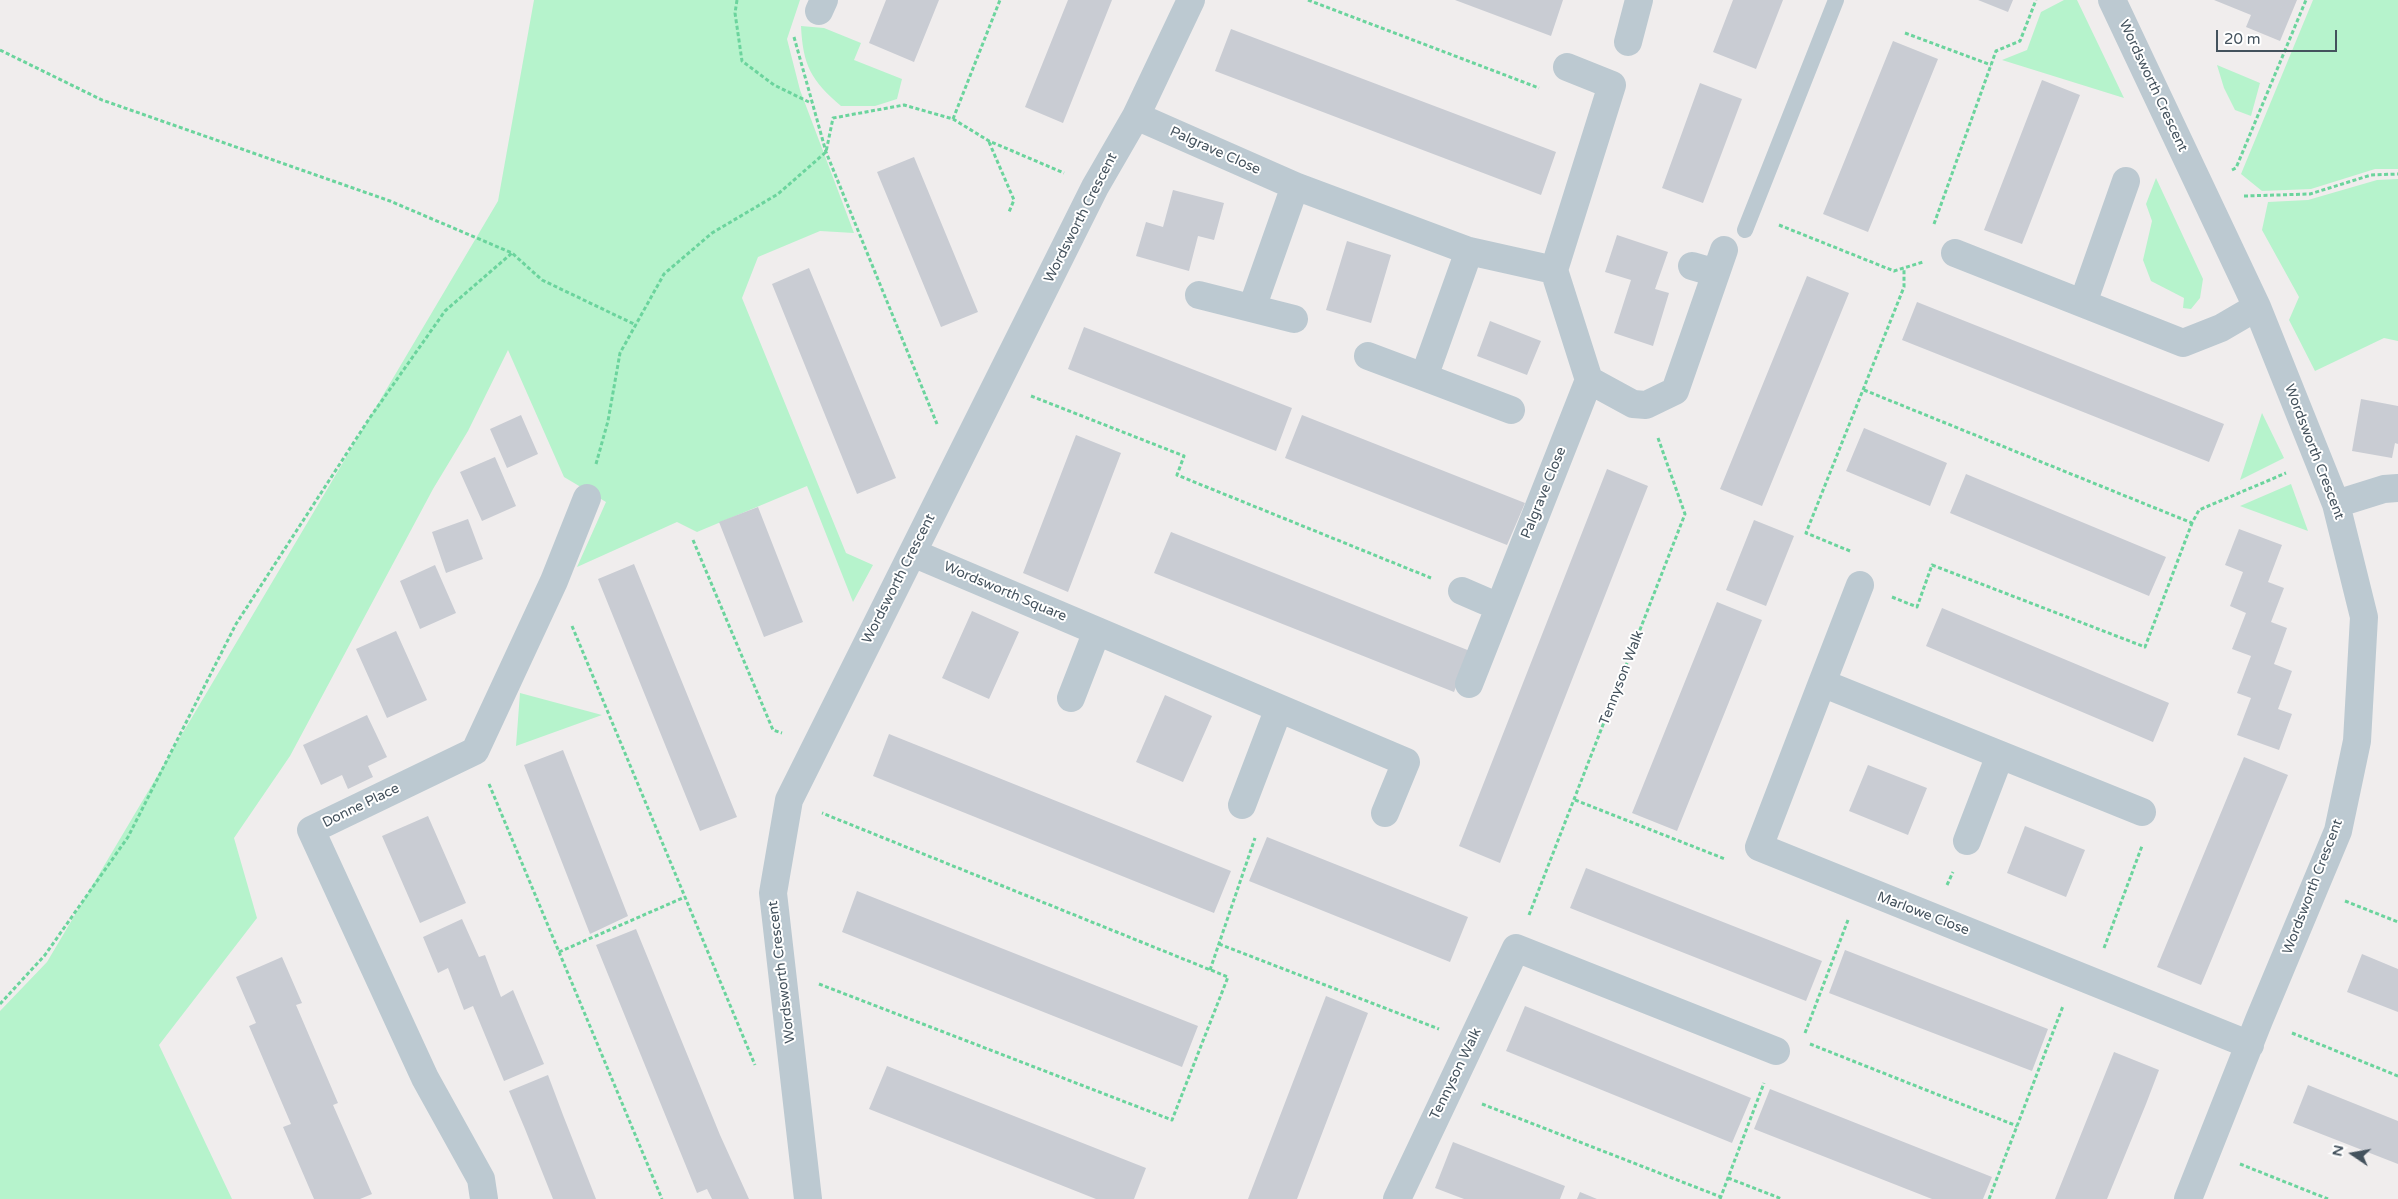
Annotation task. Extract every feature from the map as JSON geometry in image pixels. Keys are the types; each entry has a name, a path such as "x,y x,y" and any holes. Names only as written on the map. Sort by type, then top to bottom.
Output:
{"street":[{"name":"Wordsworth Crescent","path":"808,1199 773,893 789,800 1095,187 1136,116 1191,0"},
{"path":"1628,42 1639,0"},
{"name":"Wordsworth Crescent","path":"2112,0 2258,307 2336,504 2364,617 2357,741 2338,831 2259,1020 2188,1199"},
{"path":"1571,69 1612,85 1554,270 1589,380 1633,404 1646,405 1675,391 1711,263"},
{"name":"Palgrave Close","path":"1136,116 1295,186 1469,251 1554,270"},
{"path":"2083,303 2126,181"},
{"path":"1252,308 1295,186"},
{"path":"1424,377 1469,251"},
{"path":"1955,253 2183,342 2221,328 2258,307"},
{"path":"1199,295 1294,319"},
{"path":"1368,356 1511,410"},
{"name":"Palgrave Close","path":"1469,684 1589,380"},
{"path":"2336,504 2384,489 2398,488"},
{"path":"475,751 554,581 587,498"},
{"name":"Wordsworth Square","path":"913,553 1406,762 1385,813"},
{"path":"1759,847 1860,585"},
{"path":"1462,591 1499,607"},
{"path":"1071,698 1097,630"},
{"path":"1822,683 2142,812"},
{"path":"1242,805 1279,708"},
{"name":"Donne Place","path":"475,751 311,830 425,1078 481,1179 484,1199"},
{"path":"1967,841 2000,755"},
{"name":"Marlowe Close","path":"1759,847 2250,1046"},
{"path":"1516,948 1776,1051"},
{"name":"Tennyson Walk","path":"1397,1199 1516,948"}],"lane":[{"path":"1745,230 1836,0"}],"path":[{"path":"737,0 735,13 742,61 774,85 812,103"},
{"path":"953,120 1000,0"},
{"path":"1308,0 1564,98 1571,69"},
{"path":"1933,228 1996,51 2020,41 2036,0"},
{"path":"2202,191 2236,168 2306,0"},
{"path":"821,5 799,12 794,37 826,152 955,469"},
{"path":"1905,33 1991,65"},
{"path":"0,50 102,100 390,201 512,253 542,280 636,325"},
{"path":"587,498 608,421 620,353 664,274 712,233 778,194 826,152 833,118 904,105 953,120 989,141 1095,187"},
{"path":"989,141 1014,200 1009,212"},
{"path":"2202,191 2232,196 2266,197 2310,194 2371,175 2398,174"},
{"path":"1751,214 1894,271 1955,253"},
{"path":"0,1004 45,955 128,837 236,624 370,419 445,311 512,253"},
{"path":"1921,263 1924,254"},
{"path":"1858,554 1806,533 1904,288 1904,268"},
{"path":"998,382 1184,456 1177,474 1462,591"},
{"path":"1864,390 2192,523"},
{"name":"Tennyson Walk","path":"1516,948 1685,514 1646,405"},
{"path":"1860,585 1916,607 1932,565 2145,647 2192,523 2199,510 2318,459"},
{"path":"693,540 773,730 815,746"},
{"path":"554,581 757,1070"},
{"path":"475,751 662,1199"},
{"path":"782,970 1172,1120 1228,977 789,800"},
{"path":"1575,800 1751,869 1759,847"},
{"path":"1210,970 1264,812 1242,805"},
{"path":"1989,1199 2017,1126 2153,816 2142,812"},
{"path":"1933,917 1967,841"},
{"path":"1859,889 1802,1040 2017,1126"},
{"path":"2315,889 2398,922"},
{"path":"559,952 685,897"},
{"path":"1219,944 1472,1042"},
{"path":"2259,1020 2398,1076"},
{"path":"1448,1090 1721,1198 1776,1051"},
{"path":"2208,1152 2328,1199"},
{"path":"1728,1178 1782,1199"}],"green space":[{"path":"534,0 800,0 787,39 800,90 854,233 820,231 758,257 742,298 846,553 873,565 853,602 807,486 697,532 677,522 577,567 606,502 564,477 508,350 468,431 433,489 290,756 234,838 257,918 159,1045 232,1199 0,1199 0,1011 47,962 498,201"},
{"path":"2064,0 2077,0 2124,98 2002,60 2027,50 2041,12"},
{"path":"2313,0 2398,0 2398,169 2375,169 2311,189 2262,191 2241,174"},
{"path":"801,26 824,28 861,43 854,60 902,79 897,99 875,106 841,106 822,88 810,71 804,52"},
{"path":"2217,65 2260,83 2251,116 2235,110 2224,88"},
{"path":"2156,178 2203,279 2200,298 2191,309 2183,308 2184,298 2151,281 2143,260 2152,221 2146,204"},
{"path":"2398,179 2398,341 2384,338 2315,371 2289,320 2299,297 2262,230 2268,202 2308,200 2377,180"},
{"path":"2262,413 2284,458 2240,480"},
{"path":"2291,484 2308,531 2240,506"},
{"path":"520,693 602,715 516,746"}],"building":[{"path":"886,0 939,0 914,62 869,43"},
{"path":"1068,0 1112,0 1063,123 1025,107"},
{"path":"1455,0 1563,0 1551,36"},
{"path":"1733,0 1783,0 1756,69 1713,52"},
{"path":"1978,0 2013,0 2008,12"},
{"path":"2214,0 2297,0 2280,41 2246,27 2251,15"},
{"path":"1231,29 1556,152 1541,195 1215,71"},
{"path":"1893,41 1938,59 1868,232 1823,214"},
{"path":"2042,80 2080,95 2022,244 1984,230"},
{"path":"1700,83 1742,99 1703,203 1662,188"},
{"path":"914,157 978,312 941,327 877,172"},
{"path":"1173,190 1224,203 1214,240 1198,236 1189,271 1136,256 1146,222 1163,227"},
{"path":"1617,235 1668,252 1655,289 1669,293 1653,346 1614,333 1631,280 1605,272"},
{"path":"1347,241 1391,255 1371,323 1326,310"},
{"path":"809,268 896,478 857,494 772,284"},
{"path":"1807,276 1849,293 1762,506 1720,489"},
{"path":"1917,302 2224,424 2209,462 1902,340"},
{"path":"1490,321 1541,341 1527,375 1477,356"},
{"path":"1084,327 1292,408 1276,451 1068,369"},
{"path":"2361,399 2398,406 2398,444 2395,443 2392,458 2352,451"},
{"path":"521,415 538,454 507,468 490,429"},
{"path":"1302,415 1525,503 1507,545 1285,458"},
{"path":"1864,428 1947,463 1930,506 1846,471"},
{"path":"1076,435 1121,453 1068,592 1023,573"},
{"path":"495,457 516,506 482,521 460,472"},
{"path":"1607,469 1648,486 1500,863 1459,846"},
{"path":"1966,474 2166,557 2149,596 1950,513"},
{"path":"758,507 803,622 764,637 719,522"},
{"path":"468,519 483,559 446,573 432,532"},
{"path":"1754,520 1794,536 1766,606 1726,590"},
{"path":"2239,529 2282,545 2268,582 2284,588 2271,622 2287,628 2274,664 2292,671 2278,709 2292,714 2279,750 2237,735 2251,698 2237,693 2251,656 2232,649 2246,613 2230,606 2243,572 2225,565"},
{"path":"1171,532 1470,651 1454,692 1154,573"},
{"path":"634,564 737,817 700,831 598,579"},
{"path":"435,565 456,613 420,629 400,581"},
{"path":"1717,602 1762,620 1677,831 1632,813"},
{"path":"1942,608 2169,703 2153,742 1926,646"},
{"path":"972,611 1019,632 989,699 942,678"},
{"path":"396,631 427,700 387,718 356,649"},
{"path":"1165,695 1212,716 1183,782 1136,762"},
{"path":"367,715 387,757 368,766 373,777 348,789 342,775 321,785 303,745"},
{"path":"889,734 1231,871 1214,913 873,776"},
{"path":"563,750 628,916 590,934 524,765"},
{"path":"2244,757 2288,775 2201,985 2157,967"},
{"path":"1868,765 1927,788 1908,835 1849,811"},
{"path":"428,816 466,903 420,923 382,836"},
{"path":"2025,826 2085,850 2066,897 2007,873"},
{"path":"1267,837 1468,917 1450,962 1249,881"},
{"path":"1586,868 1822,961 1806,1001 1570,908"},
{"path":"857,891 1198,1026 1182,1067 842,932"},
{"path":"462,919 479,957 485,955 501,997 513,990 544,1064 504,1081 473,1006 464,1010 448,968 438,973 423,937"},
{"path":"636,929 720,1135 749,1199 712,1199 707,1189 697,1193 596,945"},
{"path":"1845,950 2048,1029 2032,1071 1829,993"},
{"path":"2362,954 2398,969 2398,1012 2347,992"},
{"path":"282,957 302,1003 296,1005 338,1103 333,1105 372,1194 360,1199 314,1199 283,1127 291,1124 249,1026 256,1023 236,977"},
{"path":"1326,996 1368,1013 1297,1199 1248,1199"},
{"path":"1525,1006 1751,1098 1732,1143 1506,1051"},
{"path":"2114,1052 2159,1070 2146,1104 2107,1199 2055,1199"},
{"path":"887,1066 1146,1168 1134,1199 1096,1199 869,1109"},
{"path":"548,1075 596,1199 553,1199 509,1091"},
{"path":"2308,1085 2398,1121 2398,1164 2293,1123"},
{"path":"1770,1089 1992,1177 1983,1199 1932,1199 1754,1129"},
{"path":"1453,1142 1565,1186 1560,1199 1464,1199 1435,1188"},
{"path":"1580,1192 1597,1199 1577,1199"}]}
